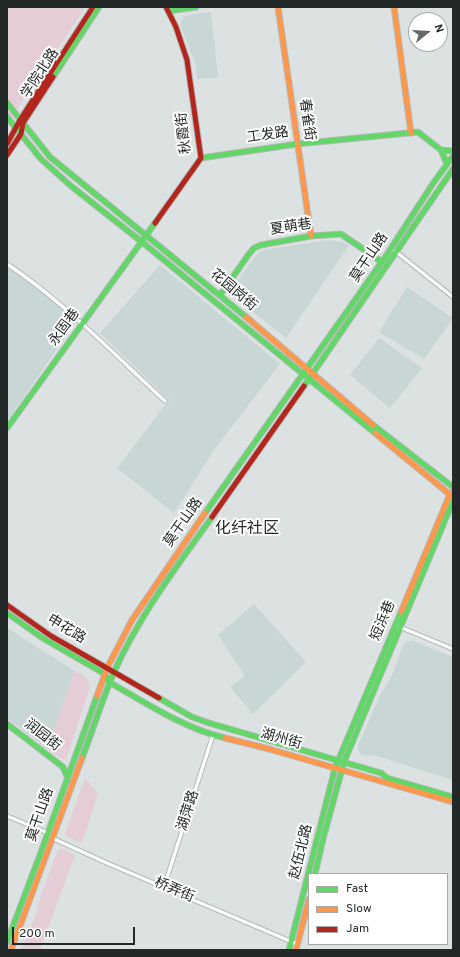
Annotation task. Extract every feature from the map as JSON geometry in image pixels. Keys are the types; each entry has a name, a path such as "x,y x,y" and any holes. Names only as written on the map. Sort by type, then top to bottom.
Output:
{"main road":[{"name":"学院北路","path":"7,155 21,134 22,121 93,7"},
{"name":"学院北路","path":"7,144 15,128 22,121 99,7"},
{"path":"168,9 196,7"},
{"name":"春雀街","path":"278,7 311,236"},
{"path":"394,7 411,133"},
{"name":"秋霞街","path":"142,242 201,158 187,60 168,9"},
{"name":"花园岗街","path":"7,103 50,157 220,295 381,431 453,487"},
{"name":"花园岗街","path":"7,117 41,159 71,186 452,494"},
{"name":"工发路","path":"201,158 297,144 418,132 441,150 447,164"},
{"path":"441,150 453,151"},
{"name":"莫干山路","path":"7,942 107,668 138,611 382,262 453,156"},
{"name":"莫干山路","path":"11,950 109,682 146,612 313,373 395,251 453,170"},
{"name":"夏萌巷","path":"220,295 254,248 261,245 311,236 341,234 382,262"},
{"name":"永固巷","path":"7,428 142,242"},
{"name":"短浜巷","path":"338,760 452,494"},
{"name":"短浜巷","path":"344,762 453,501"},
{"name":"申花路","path":"7,605 51,636 114,672"},
{"name":"申花路","path":"7,613 41,637 105,674"},
{"name":"湖州街","path":"114,672 198,719 264,740 380,773 400,784 453,802"},
{"path":"105,674 109,682"},
{"name":"湖州街","path":"109,682 169,716 213,735 269,749 341,770 453,797"},
{"name":"润园街","path":"7,724 63,767 67,776"},
{"name":"赵伍北路","path":"308,873 338,760"},
{"name":"赵伍北路","path":"315,873 344,762"},
{"name":"润园街","path":"63,767 72,764"},
{"name":"赵伍北路","path":"289,950 308,875"},
{"name":"赵伍北路","path":"296,950 308,903"}],"street":[{"path":"395,251 453,297"},
{"path":"7,264 30,279 82,324 165,401"},
{"path":"395,625 453,649"},
{"name":"湖萍路","path":"164,887 213,735"},
{"path":"7,816 48,833"},
{"name":"桥弄街","path":"52,838 109,864 297,944"}],"shaded area":[{"path":"7,7 85,7 7,125"},
{"path":"211,12 218,77 197,79 196,65 181,27 181,22 184,17 189,15"},
{"path":"330,240 349,245 286,338 232,295 232,289 255,256 262,250"},
{"path":"7,261 19,268 79,317 10,417 7,419"},
{"path":"160,265 280,364 214,450 174,513 117,468 169,400 100,333"},
{"path":"407,287 453,318 424,359 379,332"},
{"path":"379,338 422,368 390,408 350,375"},
{"path":"254,604 306,662 253,714 230,687 245,676 218,635"},
{"path":"7,628 75,671 47,749 7,718"},
{"path":"413,641 453,657 453,780 370,754 368,756 361,754 358,750 358,745 379,698 393,673 404,643"},
{"path":"75,671 86,677 90,688 67,756 65,759 62,759 47,749"},
{"path":"85,778 98,793 82,843 66,836 65,833"},
{"path":"61,848 75,855 40,950 21,950 36,914 41,895 57,852"}],"traffic: fast":[{"path":"53,77 99,7"},
{"path":"169,11 196,7"},
{"path":"7,103 50,157 246,317"},
{"path":"7,117 41,159 71,186 142,242 375,433"},
{"path":"201,158 297,144 418,132 441,150 447,164"},
{"path":"441,150 453,151"},
{"path":"205,513 386,256 434,182 453,156"},
{"path":"304,386 453,169"},
{"path":"7,428 155,223"},
{"path":"220,295 249,254 254,248 261,245 311,236 341,234 382,262"},
{"path":"373,425 453,487"},
{"path":"315,873 344,762 453,501"},
{"path":"82,758 114,672 124,651 159,592 212,517"},
{"path":"308,873 335,768 401,612"},
{"path":"7,613 41,637 105,674 109,682 194,728 225,738"},
{"path":"7,942 97,696"},
{"path":"159,698 192,717 209,723 381,773 387,778 453,797"},
{"path":"7,724 63,767 67,776"},
{"path":"289,950 308,875"}],"traffic: slow":[{"path":"278,7 311,236"},
{"path":"394,7 411,133"},
{"path":"246,317 373,425"},
{"path":"375,433 453,497"},
{"path":"401,612 450,494 452,493"},
{"path":"97,696 107,668 132,620 205,513"},
{"path":"225,738 269,749 453,802"},
{"path":"11,950 82,758"},
{"path":"296,950 308,903"}],"traffic: jam":[{"path":"7,144 20,120 93,7"},
{"path":"155,223 201,158 187,60 176,27 166,7"},
{"path":"7,155 21,134 23,123 53,77"},
{"path":"212,517 304,386"},
{"path":"7,605 51,636 159,698"}],"district":[{"name":"化纤社区","path":"247,530"}]}
